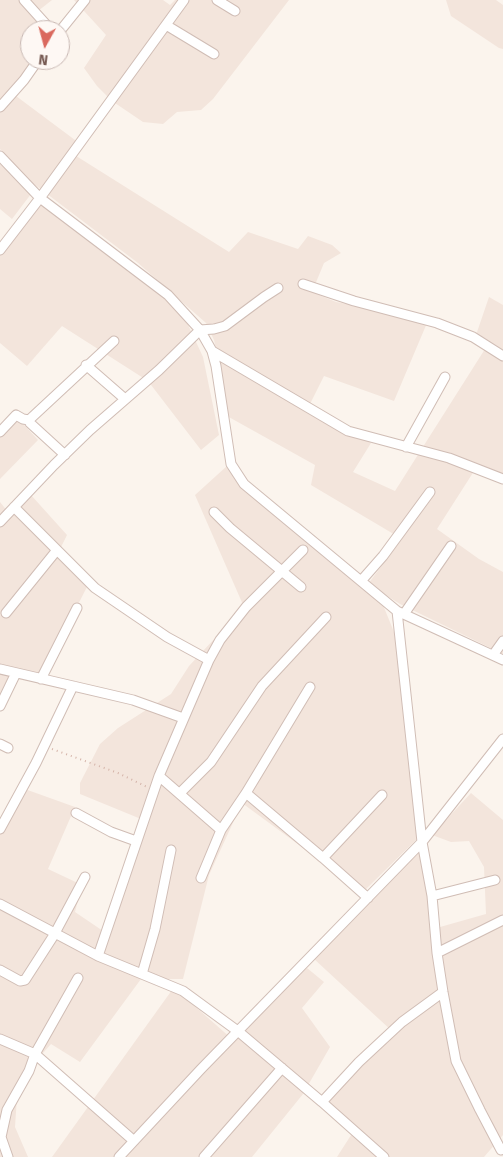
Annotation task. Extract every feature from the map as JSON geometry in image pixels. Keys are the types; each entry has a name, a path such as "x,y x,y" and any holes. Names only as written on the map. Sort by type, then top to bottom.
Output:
{"street":[{"path":"24,0 43,20"},
{"path":"69,20 85,0"},
{"path":"0,250 184,0"},
{"path":"217,0 235,11"},
{"path":"166,25 214,54"},
{"path":"0,107 31,70"},
{"path":"0,156 40,198 168,296 200,330 212,351 216,366 231,464 244,484 401,612 503,660"},
{"path":"303,284 354,301 437,323 473,337 503,356"},
{"path":"0,522 64,455 159,370 200,330 225,326 278,288"},
{"path":"29,420 114,341"},
{"path":"212,351 348,431 449,458 503,479"},
{"path":"86,365 125,399"},
{"path":"406,447 445,377"},
{"path":"0,432 16,415 29,420 64,455"},
{"path":"361,581 393,543 430,492"},
{"path":"0,507 7,514"},
{"path":"14,507 95,588 167,638 209,660"},
{"path":"214,512 230,528 301,587"},
{"path":"452,546 401,612 422,842 432,896 437,953 443,992 456,1060 500,1151"},
{"path":"6,614 56,550"},
{"path":"98,956 159,776 209,660 220,640 246,607 303,550"},
{"path":"41,679 77,608"},
{"path":"180,793 211,762 262,686 326,617"},
{"path":"492,655 503,640"},
{"path":"0,669 132,700 183,718"},
{"path":"0,706 16,673"},
{"path":"0,829 73,686"},
{"path":"201,878 221,830 246,793 310,687"},
{"path":"119,1157 422,842 502,742"},
{"path":"159,776 221,830"},
{"path":"246,793 324,858 368,898"},
{"path":"324,858 382,795"},
{"path":"76,812 112,832 136,841"},
{"path":"142,974 155,929 172,850"},
{"path":"0,970 20,981 25,980 54,935 85,877"},
{"path":"432,896 495,880"},
{"path":"0,904 54,935 98,956 183,990 239,1032 384,1157"},
{"path":"437,953 503,920"},
{"path":"8,1157 1,1137 7,1110 29,1071 35,1054 78,978"},
{"path":"322,1102 359,1062 402,1022 443,992"},
{"path":"0,1039 35,1054 134,1141"},
{"path":"204,1157 282,1068"}],"path":[{"path":"44,746 118,773 154,790"}],"shaded area":[{"path":"0,0 52,0 33,15 38,20 20,20 20,70 29,70 12,93 79,143 73,154 229,252 248,232 298,249 308,236 332,245 341,253 324,263 312,292 336,302 403,314 427,323 394,401 324,376 308,408 371,443 353,472 395,491 485,349 476,335 489,297 503,305 503,476 476,468 437,529 479,559 503,572 503,654 400,604 368,584 402,539 311,485 315,465 227,416 220,365 214,340 206,323 138,263 30,181 0,149"},
{"path":"74,0 163,0 170,5 175,0 289,0 213,99 201,110 177,112 163,124 143,122 112,101 97,86 84,68 106,35"},
{"path":"446,0 496,0 503,5 503,49 451,16"},
{"path":"0,164 31,194 12,219 0,209"},
{"path":"35,200 153,287 184,316 203,357 219,435 201,450 148,381 62,326 27,366 0,343 0,243"},
{"path":"17,417 38,440 0,479 0,426"},
{"path":"227,466 383,605 396,637 420,836 363,892 242,803 209,875 183,979 141,979 80,1062 51,1044 36,1061 17,1097 15,1127 28,1157 0,1157 0,824 22,788 75,807 48,869 82,885 75,912 103,931 141,819 80,794 80,783 100,744 118,728 171,694 189,666 244,607 195,495"},
{"path":"31,495 67,535 61,547 89,583 42,675 11,675 0,698 0,502 8,512"},
{"path":"471,793 503,820 503,1135 484,1157 337,1157 353,1132 326,1098 393,1032 313,958 424,845 440,927 486,914 484,867 469,841 451,842 432,835"},
{"path":"307,968 324,982 302,1008 330,1047 303,1094 252,1157 52,1157 172,990 190,1002 232,1039"}]}
